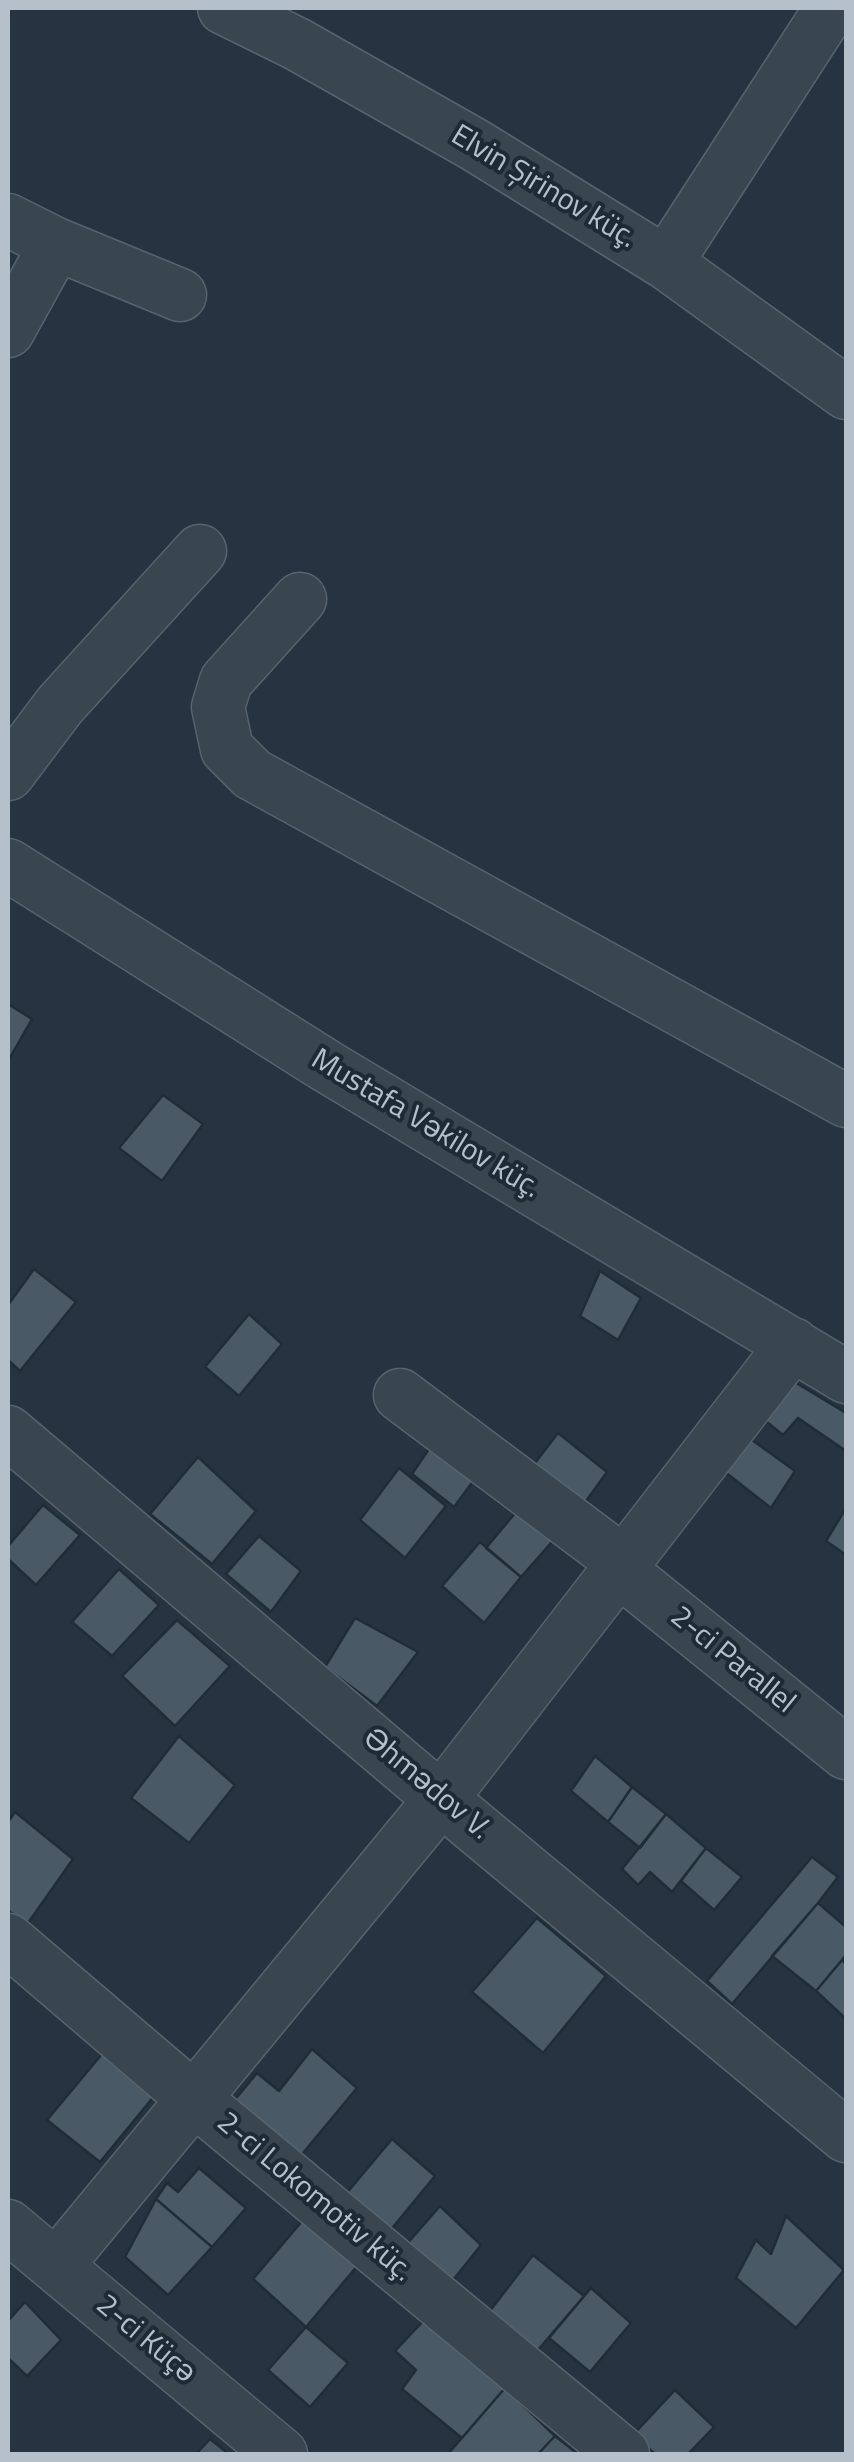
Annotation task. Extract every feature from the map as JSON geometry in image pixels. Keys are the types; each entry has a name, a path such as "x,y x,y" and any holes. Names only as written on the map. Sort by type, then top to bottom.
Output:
{"street":[{"name":"Elvin Şirinov küç.","path":"224,8 308,26 474,145 666,264 846,393"},
{"path":"666,264 831,8"},
{"path":"8,220 180,295"},
{"path":"8,331 56,244"},
{"path":"8,774 60,705 200,552"},
{"path":"300,598 226,681 218,708 227,749 252,774 846,1101"},
{"name":"Mustafa Vəkilov küç.","path":"8,865 328,1068 846,1377"},
{"path":"56,2266 442,1799 794,1344"},
{"name":"2-ci Parallel","path":"400,1395 621,1566 846,1753"},
{"name":"Əhmədov V.","path":"8,1432 846,2136"},
{"name":"2-ci Lokomotiv küç.","path":"8,1940 623,2454"},
{"name":"2-ci Küçə","path":"8,2226 281,2454"}],"building":[{"path":"8,1004 32,1019 8,1061"},
{"path":"163,1095 203,1124 162,1181 119,1148"},
{"path":"34,1269 76,1302 20,1371 8,1360 8,1305"},
{"path":"600,1271 641,1298 618,1340 580,1316"},
{"path":"249,1314 282,1344 239,1396 205,1367"},
{"path":"788,1378 846,1413 846,1451 798,1418 783,1435 762,1418"},
{"path":"558,1433 607,1472 576,1515 525,1476"},
{"path":"748,1437 795,1471 771,1508 725,1472"},
{"path":"431,1446 480,1472 454,1507 412,1474"},
{"path":"198,1457 256,1511 212,1564 150,1514"},
{"path":"399,1468 446,1506 405,1558 360,1520"},
{"path":"43,1505 80,1535 36,1585 8,1559 8,1546"},
{"path":"521,1506 558,1535 521,1577 486,1548"},
{"path":"846,1508 846,1555 826,1541"},
{"path":"259,1536 301,1571 271,1612 226,1574"},
{"path":"480,1542 521,1577 484,1623 442,1586"},
{"path":"119,1569 159,1605 112,1656 72,1622"},
{"path":"355,1618 418,1652 377,1706 325,1667"},
{"path":"177,1620 230,1666 175,1726 122,1676"},
{"path":"179,1736 235,1785 189,1843 131,1798"},
{"path":"595,1756 632,1787 608,1822 571,1791"},
{"path":"632,1787 666,1814 640,1848 608,1822"},
{"path":"15,1812 73,1859 26,1926 8,1910 8,1822"},
{"path":"666,1814 706,1848 672,1892 650,1872 638,1885 622,1869"},
{"path":"706,1848 742,1877 714,1910 681,1881"},
{"path":"812,1857 838,1877 732,2004 707,1981"},
{"path":"818,1903 846,1927 846,1955 816,1991 772,1956"},
{"path":"537,1918 606,1976 543,2053 472,1992"},
{"path":"842,1960 846,1964 846,2019 816,1991"},
{"path":"312,2049 357,2088 298,2159 232,2103 257,2073 279,2091"},
{"path":"102,2054 155,2095 100,2162 47,2120"},
{"path":"392,2139 435,2176 389,2232 345,2195"},
{"path":"199,2168 246,2208 212,2247 156,2199 167,2183 178,2192"},
{"path":"156,2199 212,2247 168,2295 125,2257"},
{"path":"440,2206 481,2245 450,2284 406,2245"},
{"path":"786,2216 844,2270 796,2328 736,2278 756,2240 771,2254"},
{"path":"303,2220 358,2265 306,2327 253,2279"},
{"path":"533,2255 584,2296 532,2357 486,2316"},
{"path":"591,2288 631,2323 590,2372 549,2338"},
{"path":"25,2302 61,2340 27,2376 8,2358 8,2321"},
{"path":"426,2318 505,2388 462,2438 402,2389 416,2370 395,2351"},
{"path":"306,2327 348,2363 310,2407 268,2370"},
{"path":"505,2388 555,2436 538,2454 448,2454"},
{"path":"675,2390 714,2427 688,2454 655,2454 633,2435"},
{"path":"555,2436 578,2454 538,2454"},
{"path":"210,2439 229,2454 196,2454"}]}
